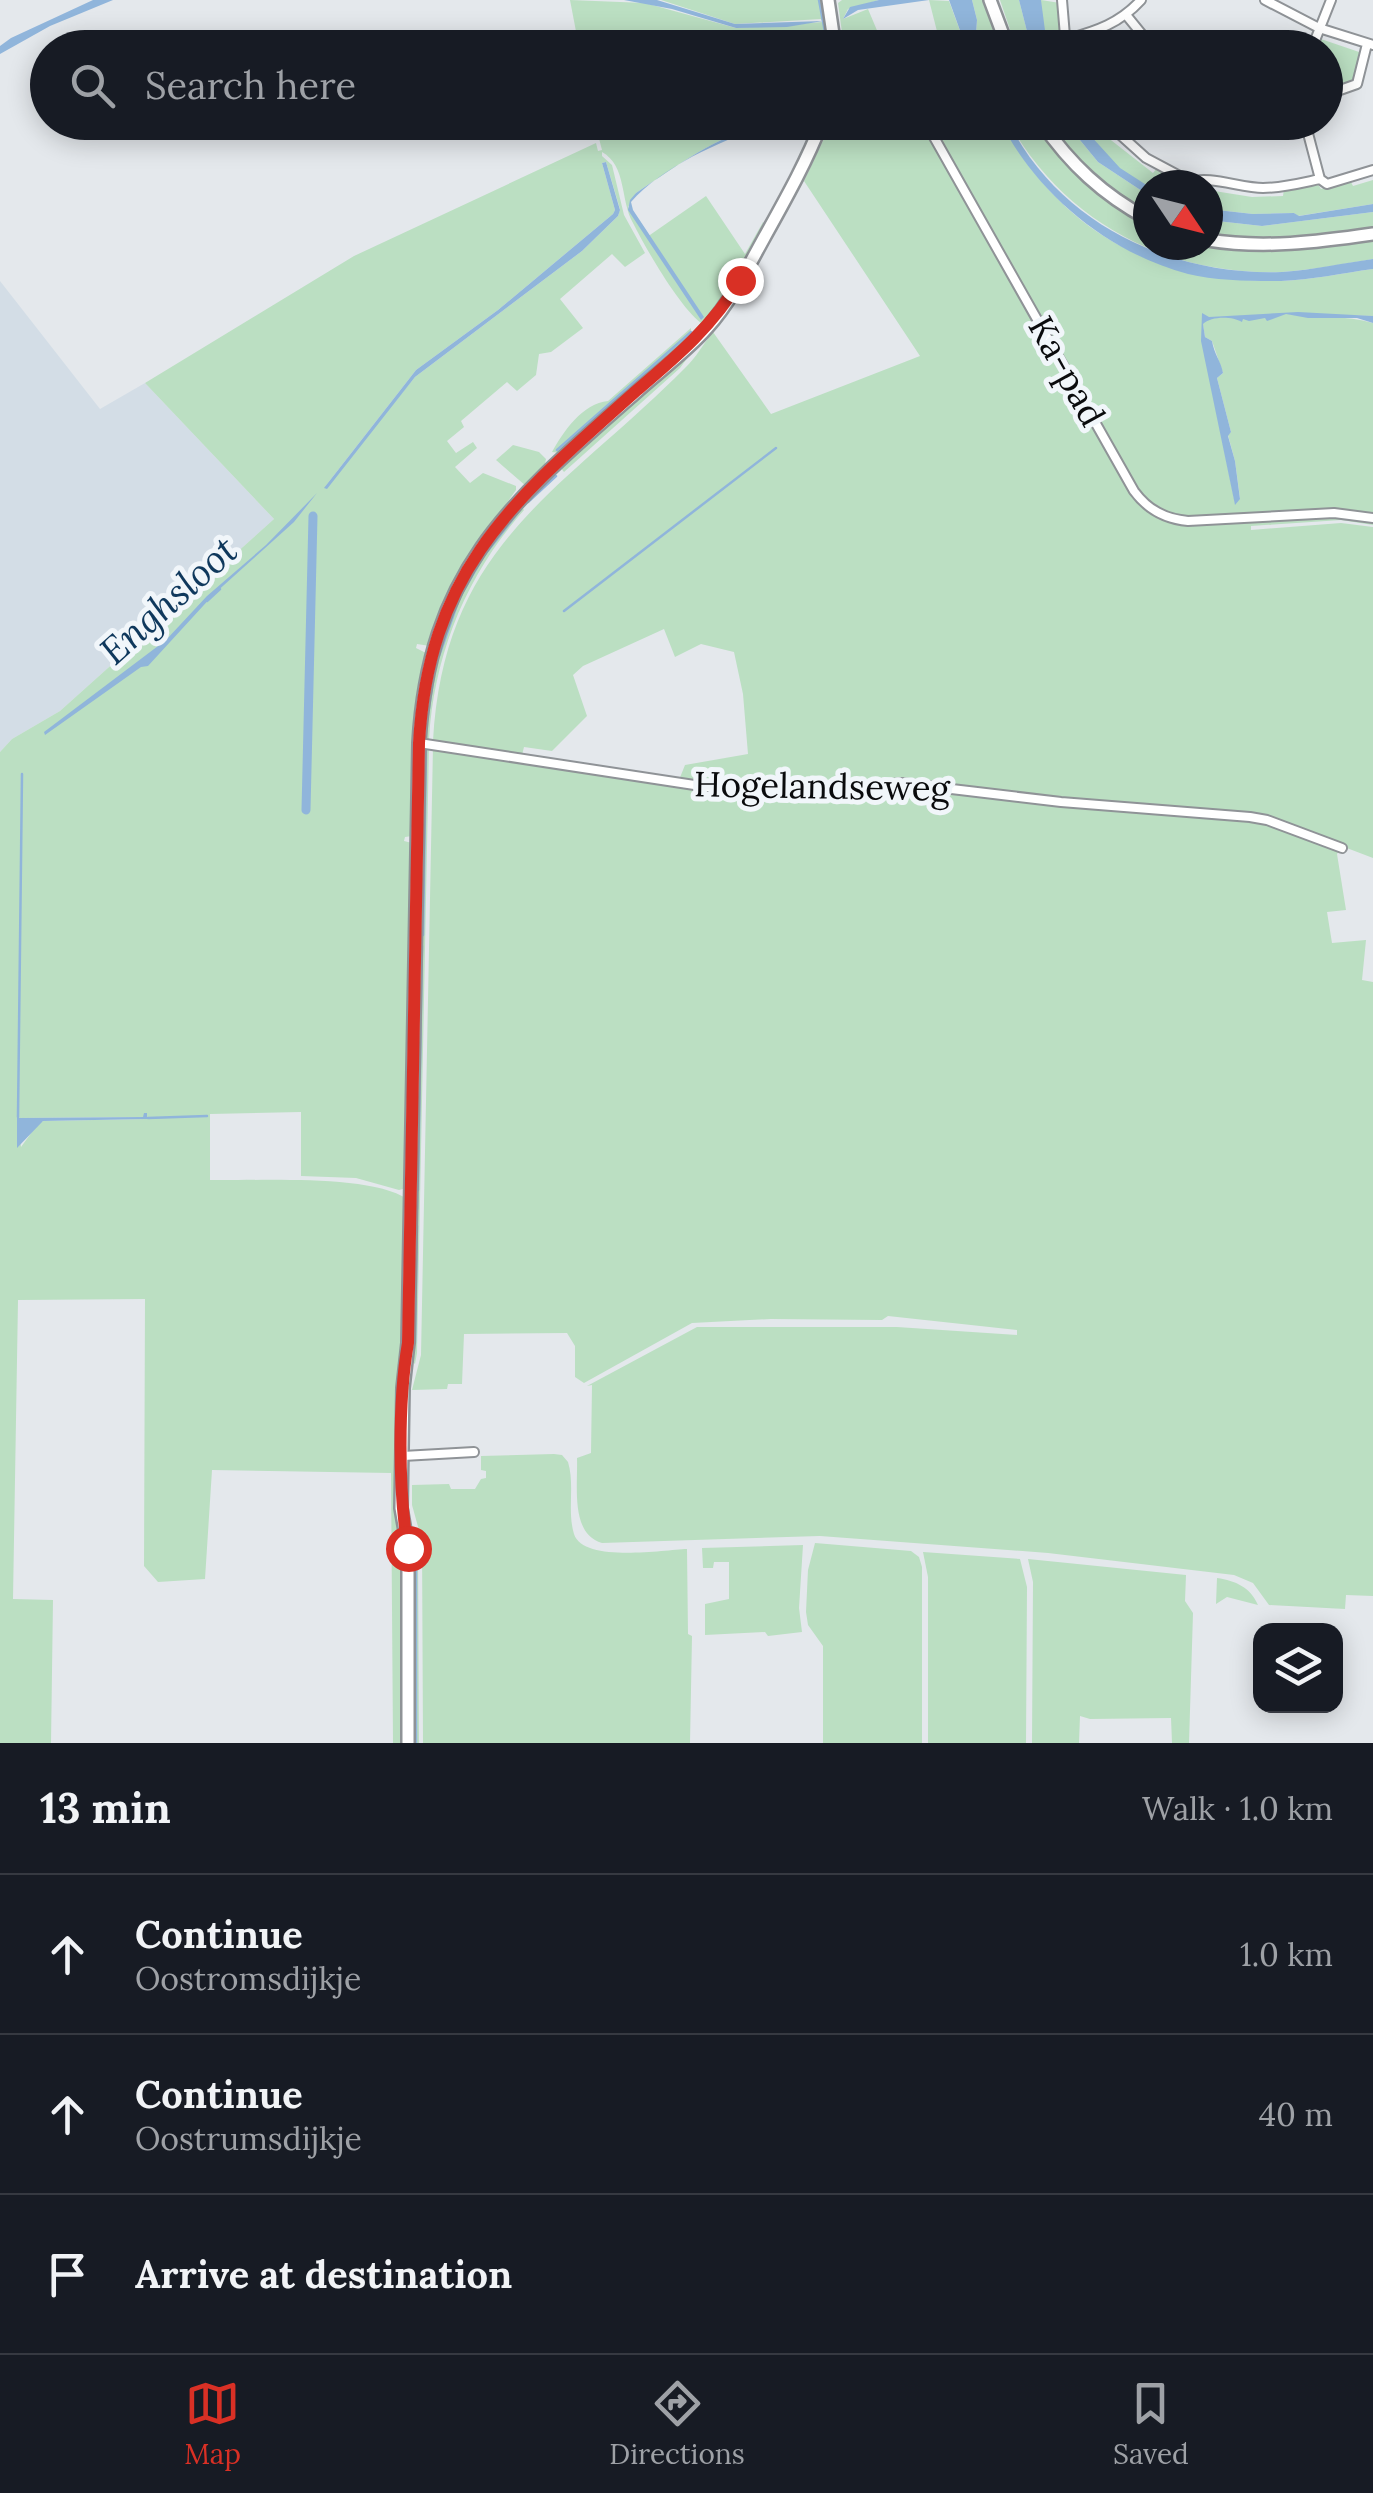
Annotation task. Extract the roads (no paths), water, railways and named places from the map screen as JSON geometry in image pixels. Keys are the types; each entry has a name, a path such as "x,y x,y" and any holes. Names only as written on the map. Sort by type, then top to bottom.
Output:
{"street":[{"path":"828,0 832,30"},
{"path":"990,0 1001,30"},
{"path":"1062,0 1065,30"},
{"path":"1100,30 1127,16 1142,0"},
{"path":"1265,0 1324,30"},
{"path":"1318,28 1331,0"},
{"path":"1127,16 1138,30"},
{"path":"1343,36 1370,45 1357,84 1343,89"},
{"path":"408,1743 408,1548 401,1508 419,743 421,708 436,636 458,583 486,537 532,484 708,327 740,280 815,140"},
{"name":"Ka-pad","path":"936,140 1134,491 1149,507 1166,517 1182,520 1334,513 1373,518"},
{"path":"1055,140 1088,178 1133,211"},
{"path":"1126,140 1146,158 1191,182 1200,178 1268,188 1320,179"},
{"path":"1310,140 1320,179 1327,184 1373,170"},
{"path":"1223,243 1292,244 1373,234"},
{"name":"Hogelandseweg","path":"419,743 714,788 860,788 901,783 1250,817 1342,848"},
{"path":"403,1456 474,1452"}],"water":[{"path":"93,0 113,0 43,30 30,30 30,37 0,54 0,46 11,38"},
{"path":"624,0 657,0 735,24 823,21 787,27 736,28"},
{"path":"879,0 929,0 858,10 843,19 850,7"},
{"path":"949,0 972,0 976,30 960,30"},
{"path":"1019,0 1041,0 1045,30 1027,30"},
{"path":"721,140 728,140 680,164"},
{"path":"1011,140 1019,140 1058,189 1089,216 1133,241 1133,253 1079,218 1035,174"},
{"path":"1080,140 1094,140 1133,176 1133,185 1098,162"},
{"path":"606,162 620,210 618,216 582,251 415,377 324,488 416,370 498,310 613,214 602,163"},
{"path":"657,179 631,202 633,210 704,317 701,320 628,210 630,200 636,193"},
{"path":"1373,204 1373,212 1262,226 1223,222 1223,211 1299,216"},
{"path":"1373,259 1373,269 1258,281 1199,276 1150,260 1183,260 1240,271 1282,272"},
{"path":"1298,312 1373,316 1373,323 1357,318 1286,314 1267,321 1222,318 1203,324 1205,337 1212,341 1223,373 1217,378 1231,432 1228,436 1240,499 1235,505 1201,341 1202,313 1209,317"},
{"path":"317,493 294,522 214,594 148,666 141,667 45,735 166,640"},
{"path":"144,1113 147,1119 43,1121 17,1148 17,1118 143,1117"}],"waterway":[{"path":"819,0 825,30"},
{"path":"557,450 691,332"},
{"path":"564,611 776,448"},
{"path":"528,502 556,476"},
{"path":"461,595 483,557 520,510"},
{"path":"306,810 313,516"},
{"name":"Enghsloot","path":"207,601 220,589"},
{"path":"439,656 458,602"},
{"path":"428,715 434,674"},
{"path":"423,935 426,751"},
{"path":"18,1117 22,774"},
{"path":"418,1190 422,946"},
{"path":"148,1118 207,1116"},
{"path":"417,1197 417,1209"},
{"path":"415,1343 417,1226"},
{"path":"416,1551 416,1743"}]}
